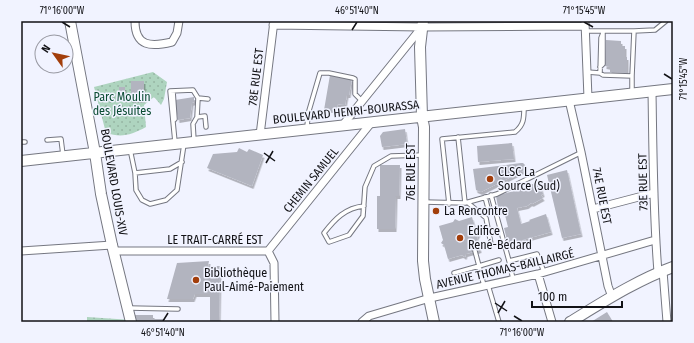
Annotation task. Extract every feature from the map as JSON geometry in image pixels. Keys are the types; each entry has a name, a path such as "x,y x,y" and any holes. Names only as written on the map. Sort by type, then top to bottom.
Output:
{"main road":[{"name":"BOULEVARD LOUIS-XIV","path":"70,21 95,153 101,194 127,308 132,322"},
{"name":"76E RUE EST","path":"422,24 420,47 422,117 424,127 423,261 425,279 434,322"},
{"name":"BOULEVARD HENRI-BOURASSA","path":"21,161 673,89"},
{"path":"570,322 584,316 612,297 661,271 673,267"}],"street":[{"path":"135,21 136,34 139,39 149,45 172,42 177,33 180,21"},
{"path":"274,23 516,24 585,26 588,98"},
{"name":"78E RUE EST","path":"260,135 274,23"},
{"path":"342,126 422,24"},
{"name":"73E RUE EST","path":"652,91 655,240 661,271 667,322"},
{"name":"74E RUE EST","path":"569,100 582,152 608,286 612,297"},
{"name":"CHEMIN SAMUEL","path":"268,251 371,123"},
{"path":"593,209 654,193"},
{"name":"AVENUE THOMAS-BAILLAIRGÉ","path":"362,322 369,316 430,298 541,273 655,240"},
{"name":"LE TRAIT-CARRÉ EST","path":"21,251 113,248 268,251 274,263 275,322"},
{"path":"541,273 552,322"}],"lane":[{"path":"585,26 603,32 655,30 666,21"},
{"path":"632,93 634,31"},
{"path":"600,73 600,67 603,64 603,32"},
{"path":"306,130 308,114 320,73 329,72 355,79 355,94 362,101"},
{"path":"587,72 600,73 603,75 632,76"},
{"path":"130,149 135,173 136,190 142,200 150,204 166,200 177,190 184,143 197,117 198,98 193,90 170,91 173,121 184,143"},
{"path":"198,98 208,99"},
{"path":"449,204 442,139 515,132 520,128 524,121 524,106"},
{"path":"197,117 205,116 206,127"},
{"path":"458,137 466,203 486,218 492,244 481,247"},
{"path":"48,140 61,139 63,156"},
{"path":"424,202 449,204 466,203 485,197 582,152"},
{"path":"364,206 354,207 334,220 324,233 329,242 349,235 363,216 364,206 365,187 374,166 391,156 424,154"},
{"path":"135,173 170,169 182,162"},
{"path":"491,195 513,279"},
{"path":"485,197 489,212"},
{"path":"475,251 499,322"},
{"path":"509,261 537,254 541,273"},
{"path":"454,273 499,260"},
{"path":"127,308 178,309"}],"green space":[{"name":"Parc Moulin des Jésuites","path":"153,72 167,82 164,99 161,105 154,97 144,105 146,127 126,135 106,133 94,87"},
{"path":"87,317 132,320 131,322 87,322"}],"building":[{"path":"606,40 621,41 621,46 625,46 627,73 610,72 610,67 605,66"},
{"path":"330,75 352,79 349,95 347,95 345,105 338,104 337,107 331,110 324,110"},
{"path":"131,81 144,81 144,100 131,100"},
{"path":"119,87 125,87 125,92 119,92"},
{"path":"194,97 190,118 178,120 175,100"},
{"path":"405,129 407,144 382,147 380,136 383,132"},
{"path":"512,143 514,159 478,162 477,146"},
{"path":"239,148 247,152 249,149 263,155 252,186 207,168 213,154 237,152"},
{"name":"CLSC La Source (Sud)","path":"523,163 525,168 523,171 481,192 476,190 473,169"},
{"path":"380,165 400,165 399,196 396,196 395,229 377,229 377,196 380,196"},
{"path":"567,170 581,234 562,238 547,175"},
{"path":"537,182 538,185 540,184 543,194 541,195 543,198 527,206 517,208 521,224 546,214 551,232 508,244 504,228 508,227 504,211 499,212 496,196 521,189 521,191 524,190 524,188"},
{"name":"Edifice René-Bédard","path":"472,217 476,231 479,233 477,237 480,250 466,254 465,257 462,255 448,259 444,245 441,243 443,240 439,226 453,222 455,219 459,221"},
{"name":"Bibliothèque Paul-Aimé-Paiement","path":"209,261 208,266 220,266 219,322 210,322 210,294 195,294 193,299 167,299 177,263"},
{"path":"607,312 613,322 591,322"},
{"path":"135,315 153,315 153,319 164,319 164,322 135,322"}],"place":[{"name":"CLSC La Source (Sud)","path":"490,179"},
{"name":"La Rencontre","path":"436,211"},
{"name":"Edifice René-Bédard","path":"460,238"},
{"name":"Bibliothèque Paul-Aimé-Paiement","path":"196,280"}]}
